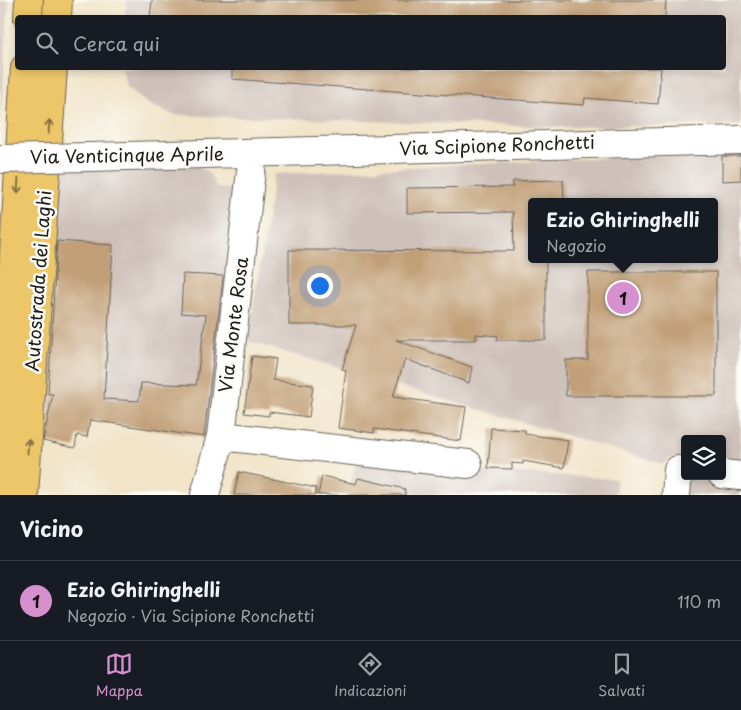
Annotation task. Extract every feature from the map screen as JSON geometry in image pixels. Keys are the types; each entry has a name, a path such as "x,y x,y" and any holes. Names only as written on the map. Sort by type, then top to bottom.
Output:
{"highway":[{"path":"28,15 29,0"},
{"path":"57,15 58,0"},
{"name":"Autostrada dei Laghi","path":"0,490 25,70"},
{"name":"Autostrada dei Laghi","path":"24,495 53,70"}],"street":[{"name":"Via Scipione Ronchetti","path":"254,153 741,140"},
{"name":"Via Venticinque Aprile","path":"0,159 254,153"},
{"name":"Via Monte Rosa","path":"205,495 221,436 254,153"},
{"path":"221,436 468,464"},
{"path":"726,474 741,476"}],"shaded area":[{"path":"0,0 9,0 0,126"},
{"path":"127,0 741,0 741,125 552,127 174,115 146,103 127,86 123,70 726,70 726,15 125,15"},
{"path":"741,151 741,462 726,461 726,435 681,435 681,459 671,458 663,464 248,341 274,174"},
{"path":"197,163 211,176 217,188 237,190 208,438 114,424 44,407 48,394 61,166"},
{"path":"357,457 470,470 617,479 615,495 348,495"},
{"path":"684,480 741,484 741,495 682,495"}],"building":[{"path":"152,0 666,0 665,15 150,15"},
{"path":"232,70 661,70 658,104 585,98 584,105 232,79"},
{"path":"722,156 741,156 741,180 722,181"},
{"path":"563,180 564,198 528,198 528,263 546,263 546,340 497,340 498,336 476,334 476,340 396,340 472,367 469,383 405,359 393,397 466,407 461,441 374,429 374,433 338,428 346,370 342,369 356,325 289,325 289,250 514,251 513,212 407,213 407,188 513,187 513,181"},
{"path":"57,241 113,245 104,399 139,401 141,383 196,385 206,315 181,313 183,274 223,276 204,437 90,420 87,437 77,435 75,448 43,441 53,394 48,394"},
{"path":"588,272 716,272 716,396 566,396 566,360 588,360"},
{"path":"252,356 276,359 273,380 313,385 309,417 269,412 269,416 244,413"},
{"path":"491,428 525,430 525,434 568,440 564,468 523,461 523,464 512,463 512,469 488,468"},
{"path":"239,472 316,488 316,495 234,495"},
{"path":"322,476 356,484 358,478 405,489 405,495 318,495"}],"place":[{"name":"Ezio Ghiringhelli","path":"623,298"}]}
